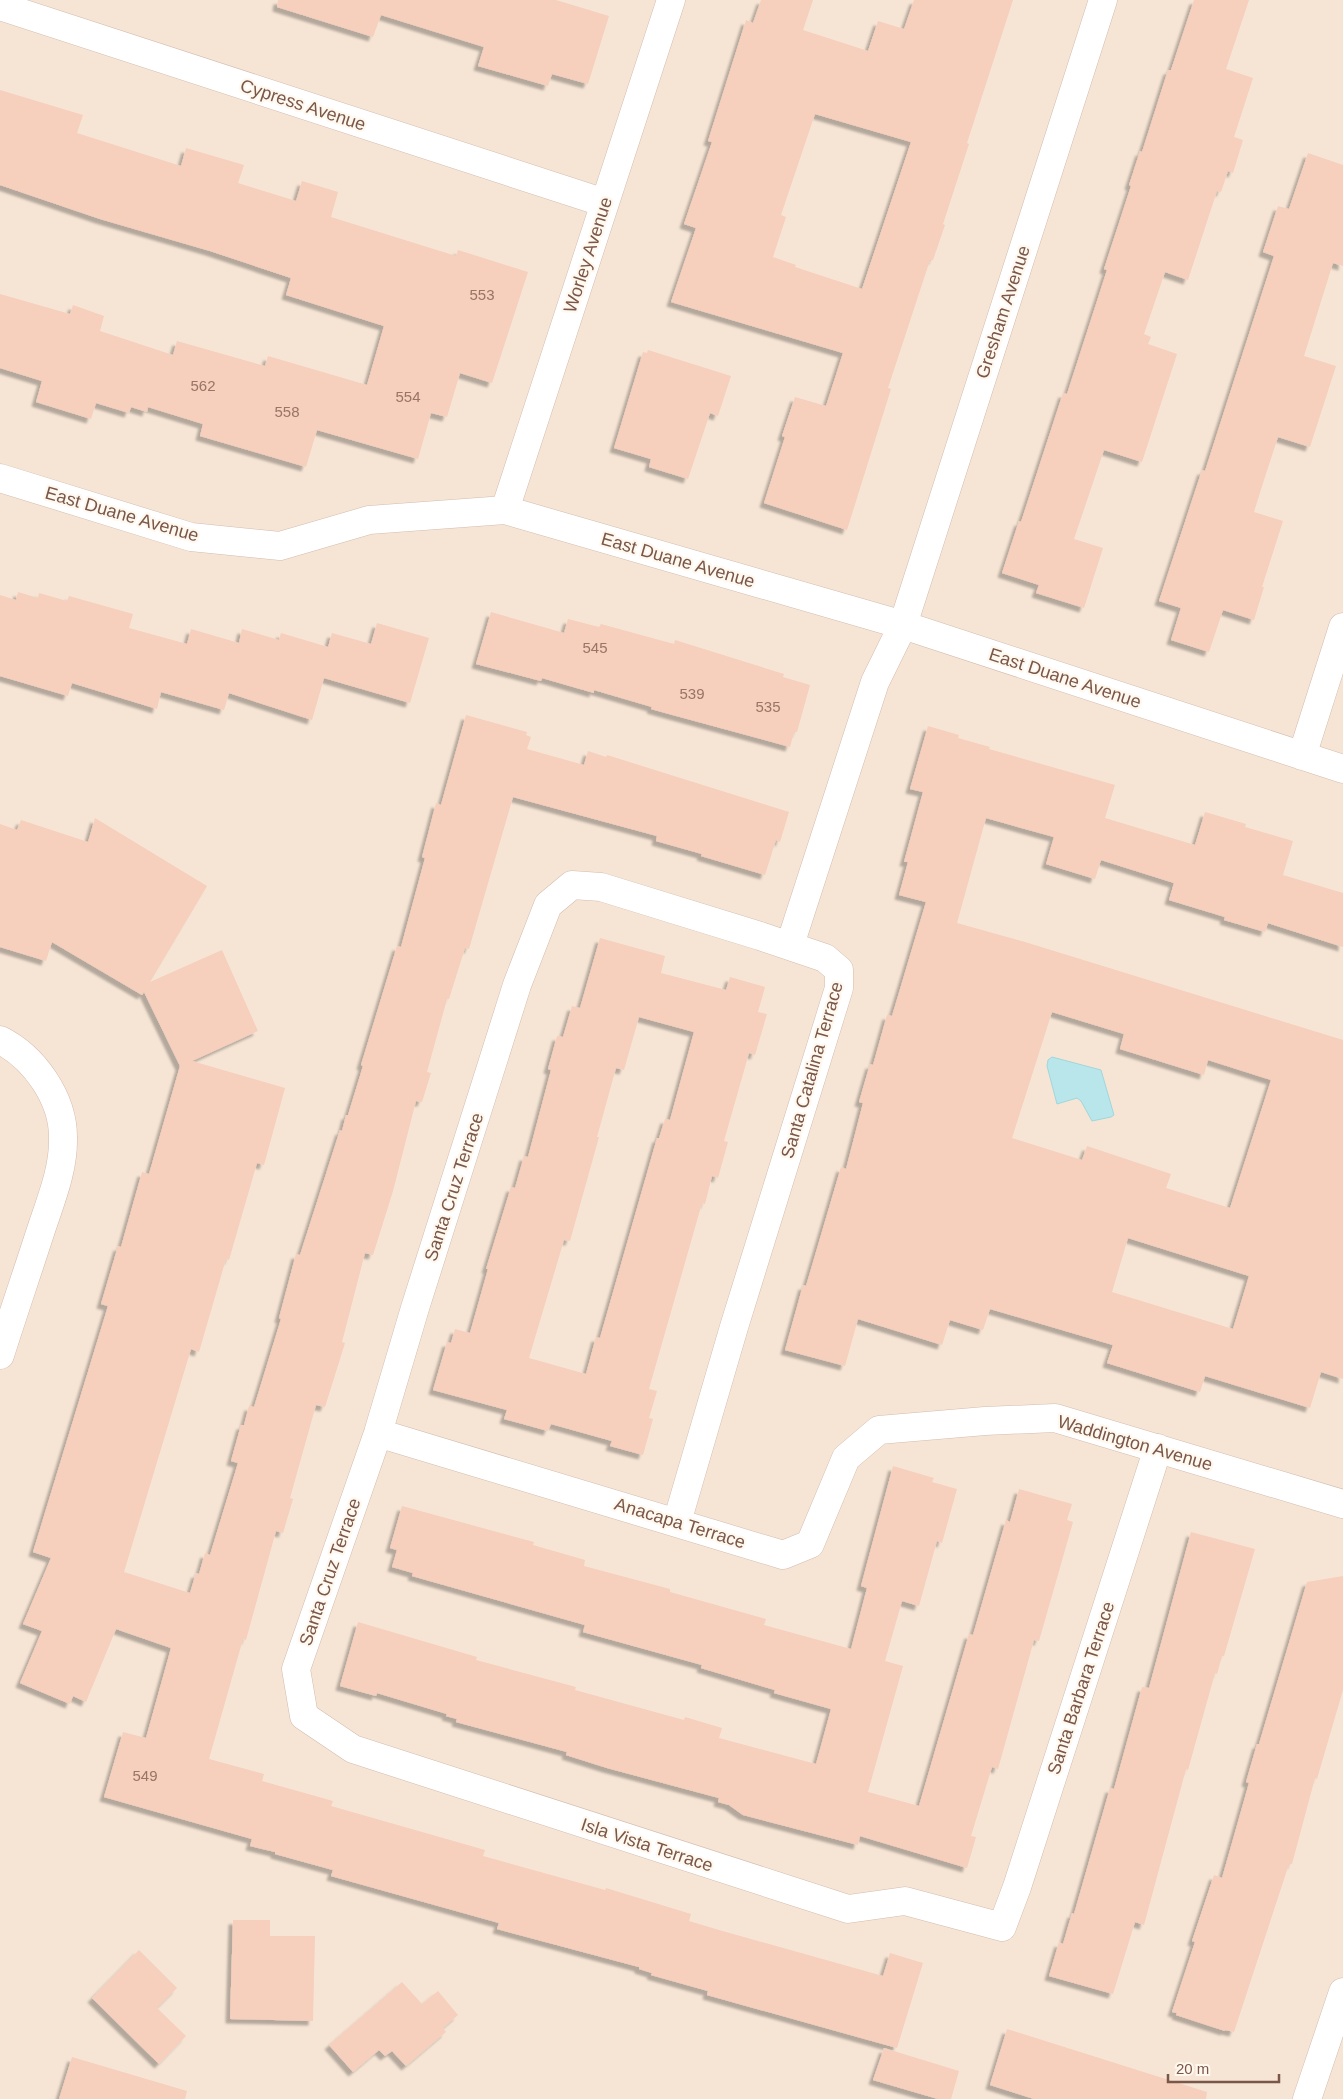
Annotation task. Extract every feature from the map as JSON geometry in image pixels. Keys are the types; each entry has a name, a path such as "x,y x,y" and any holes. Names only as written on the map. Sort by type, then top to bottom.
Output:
{"street":[{"name":"Worley Avenue","path":"505,510 671,0"},
{"name":"Gresham Avenue","path":"903,624 1102,0"},
{"name":"Cypress Avenue","path":"0,6 606,203"},
{"name":"East Duane Avenue","path":"0,478 191,537 280,546 369,520 505,510 903,624 1343,769"},
{"path":"790,946 875,682 903,624"},
{"path":"1302,756 1343,627"},
{"name":"Santa Cruz Terrace","path":"304,1716 296,1669 378,1433 517,985 548,905 572,885 601,887 790,946"},
{"name":"Santa Catalina Terrace","path":"677,1522 734,1327 839,988 839,970 825,958 790,946"},
{"path":"0,1040 14,1047 36,1068 52,1093 64,1136 61,1166 0,1355"},
{"name":"Waddington Avenue","path":"921,1427 985,1421 1055,1418 1343,1504"},
{"name":"Anacapa Terrace","path":"378,1433 783,1555 810,1544 846,1458 879,1430 921,1427"},
{"name":"Santa Barbara Terrace","path":"1002,1927 1017,1887 1158,1448"},
{"name":"Isla Vista Terrace","path":"304,1716 352,1749 848,1909 905,1901 1002,1927"},
{"path":"1307,2099 1343,1992"}],"shaded area":[{"path":"0,0 1343,0 1343,2099 0,2099"}],"water":[{"path":"1052,1057 1101,1070 1114,1115 1092,1121 1081,1101 1077,1098 1057,1104 1047,1066 1048,1060"}],"building":[{"path":"278,0 556,0 609,16 588,84 552,74 548,86 478,66 484,47 381,15 373,37 277,7"},
{"path":"761,0 813,0 803,30 868,51 878,21 904,29 914,0 1013,0 967,143 969,144 943,224 945,225 933,260 930,260 888,388 891,389 847,530 764,503 785,437 782,436 795,397 826,406 843,353 671,302 696,228 684,224 712,142 708,141 746,20 753,23","holes":["815,114 911,142 862,289 795,267 796,265 773,257 786,217 781,215"]},
{"path":"1194,0 1249,0 1226,69 1253,78 1234,137 1243,140 1233,173 1228,171 1221,192 1217,191 1188,280 1165,272 1144,334 1151,337 1148,344 1177,354 1142,462 1104,450 1074,539 1103,548 1084,608 1036,593 1039,585 1002,573 1019,521 1021,522 1063,393 1067,394 1107,270 1104,269 1131,186 1129,185 1140,151 1142,152 1168,70 1171,70"},
{"path":"0,90 83,115 77,133 181,166 186,148 244,165 238,183 296,201 302,181 338,192 331,217 456,256 458,250 528,272 492,383 460,373 447,417 431,413 418,459 317,430 306,467 200,436 203,424 148,407 147,412 131,407 129,413 96,403 91,419 36,402 42,381 0,368 0,294 70,314 73,305 104,316 100,331 173,355 177,341 265,366 268,356 367,385 384,326 286,295 291,278 210,251 100,219 0,185"},
{"path":"1308,153 1343,165 1343,266 1333,263 1304,356 1336,366 1310,447 1278,437 1263,483 1254,512 1283,521 1262,587 1264,587 1254,620 1223,610 1209,652 1171,640 1181,608 1159,601 1202,470 1205,471 1274,256 1263,252 1278,206 1289,209"},
{"path":"648,350 731,376 718,416 710,413 688,479 649,467 651,459 614,448 643,352 647,353"},
{"path":"18,592 38,598 39,593 67,601 69,596 133,614 129,628 187,644 191,629 239,643 242,629 279,640 281,633 328,647 332,633 371,644 377,623 429,638 410,703 324,678 312,720 229,693 224,710 161,692 157,709 72,683 68,696 0,676 0,595 16,600"},
{"path":"491,612 564,633 568,619 599,627 601,624 674,644 675,640 784,674 783,677 810,685 797,732 794,732 790,747 651,709 652,707 594,690 594,693 542,678 541,681 476,664"},
{"path":"466,715 527,732 526,735 531,737 527,749 584,765 588,751 606,757 607,755 789,812 780,842 776,840 765,875 656,841 657,836 513,797 469,949 465,948 449,999 447,999 427,1072 431,1073 422,1102 416,1101 393,1191 373,1255 365,1253 342,1342 345,1343 325,1407 316,1405 290,1498 293,1499 283,1533 276,1531 246,1640 243,1639 209,1759 264,1774 262,1781 333,1801 331,1806 485,1850 483,1856 605,1890 606,1888 691,1914 689,1921 719,1930 883,1976 890,1953 923,1963 897,2048 707,1995 708,1991 651,1975 652,1973 639,1969 639,1967 497,1929 499,1923 331,1876 333,1870 250,1846 252,1839 104,1797 123,1732 146,1738 171,1648 116,1629 86,1702 73,1696 70,1704 20,1683 42,1631 23,1624 51,1558 33,1552 108,1306 101,1304 118,1246 121,1247 142,1172 149,1174 180,1066 144,992 142,995 52,942 46,961 0,947 0,824 17,830 21,820 88,842 95,818 207,886 150,982 222,950 258,1031 192,1061 285,1088 264,1165 257,1163 229,1260 226,1259 199,1352 191,1349 124,1572 190,1593 196,1573 199,1574 205,1553 210,1555 238,1463 231,1461 241,1425 244,1425 249,1406 254,1407 281,1319 279,1318 296,1254 300,1255 340,1130 342,1131 346,1115 348,1115 397,946 401,947 425,858 422,857 436,803 441,805"},
{"path":"928,726 959,735 958,738 990,747 989,749 1115,785 1105,818 1195,845 1205,812 1246,824 1245,827 1293,841 1283,875 1343,893 1343,947 1268,923 1265,932 1224,920 1225,917 1169,900 1174,883 1101,860 1095,879 1046,864 1054,837 986,818 957,923 1025,942 1343,1040 1343,1379 1321,1372 1310,1408 1205,1376 1200,1392 1107,1363 1113,1345 990,1309 983,1330 950,1320 942,1345 858,1319 845,1366 785,1350 803,1285 806,1286 841,1167 846,1169 863,1103 859,1102 870,1064 873,1065 887,1015 892,1016 926,902 899,895 908,862 904,862 923,792 910,789","holes":["1052,1012 1124,1034 1120,1049 1204,1075 1208,1060 1271,1080 1230,1208 1166,1188 1171,1174 1087,1146 1082,1160 1012,1138","1128,1238 1249,1276 1233,1329 1112,1292"]},
{"path":"600,938 665,956 661,973 726,990 730,977 765,987 758,1012 767,1014 755,1055 749,1053 724,1141 728,1142 718,1178 712,1176 705,1204 702,1203 649,1389 657,1391 649,1418 653,1419 643,1455 610,1446 612,1441 551,1424 548,1431 504,1419 507,1410 433,1390 447,1342 451,1343 455,1329 470,1333 488,1269 486,1269 511,1187 515,1188 524,1156 528,1157 551,1070 548,1069 557,1036 563,1037 572,1006 580,1008","holes":["639,1017 694,1032 670,1120 665,1119 659,1138 657,1138 600,1338 596,1337 586,1374 529,1358 564,1240 570,1241 616,1068 624,1070"]},
{"path":"893,1466 934,1478 932,1482 957,1489 942,1543 937,1541 919,1606 902,1601 885,1661 903,1666 868,1792 919,1806 969,1634 973,1635 1006,1520 1010,1522 1019,1489 1072,1504 1067,1520 1073,1522 1039,1641 1034,1640 998,1769 992,1767 971,1836 976,1837 967,1868 860,1836 858,1845 743,1815 729,1805 718,1802 719,1798 607,1768 566,1755 567,1752 456,1722 457,1719 446,1716 447,1714 377,1693 376,1696 340,1686 358,1622 477,1657 476,1660 576,1687 575,1690 684,1720 685,1717 722,1728 719,1738 816,1764 831,1709 774,1693 775,1690 701,1668 702,1665 583,1632 585,1625 412,1576 413,1573 392,1567 397,1550 390,1548 402,1506 534,1542 533,1545 585,1560 584,1566 670,1589 670,1592 766,1619 764,1625 851,1649 867,1588 861,1586"},
{"path":"1191,1532 1255,1549 1224,1656 1222,1656 1217,1674 1215,1673 1188,1770 1186,1769 1144,1925 1135,1922 1113,1994 1049,1976 1059,1942 1063,1944 1072,1913 1074,1914 1110,1788 1114,1789 1142,1687 1149,1688"},
{"path":"1343,1576 1343,1690 1317,1779 1315,1778 1292,1864 1289,1864 1234,2032 1225,2031 1172,2012 1195,1942 1192,1941 1214,1875 1222,1878 1249,1783 1246,1782 1307,1582"},
{"path":"233,1920 270,1920 270,1936 315,1936 313,2021 230,2019"},
{"path":"139,1950 177,1988 157,2008 186,2036 159,2064 92,1998"},
{"path":"402,1982 422,2004 438,1991 458,2015 443,2028 446,2032 406,2066 392,2051 385,2056 379,2050 353,2072 329,2045"},
{"path":"1007,2029 1207,2092 1206,2099 1034,2099 990,2085"},
{"path":"884,2048 959,2071 951,2099 938,2099 873,2080"},
{"path":"72,2057 187,2091 185,2099 59,2099"}]}
